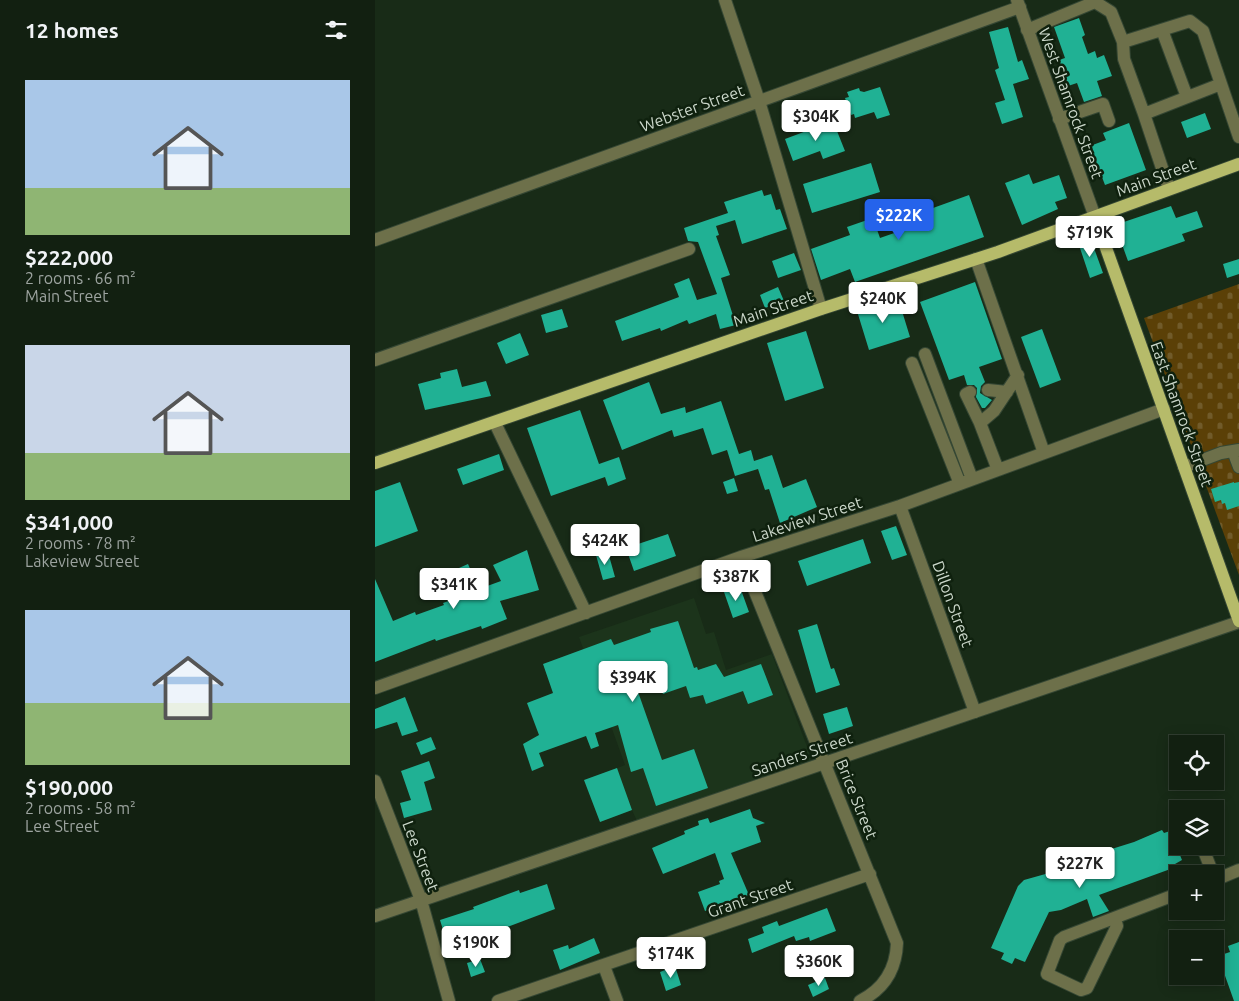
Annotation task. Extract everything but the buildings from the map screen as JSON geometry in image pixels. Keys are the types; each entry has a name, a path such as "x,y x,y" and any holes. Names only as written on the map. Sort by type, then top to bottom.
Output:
{"main road":[{"name":"Main Street","path":"375,463 821,309 976,259 1239,164"},
{"name":"East Shamrock Street","path":"1095,217 1239,622"}],"street":[{"path":"725,0 759,101 821,309"},
{"path":"1027,30 1095,2 1111,12 1123,42 1125,59 1169,190"},
{"name":"Webster Street","path":"375,240 759,101 1018,4"},
{"name":"West Shamrock Street","path":"1018,4 1095,217"},
{"path":"1123,42 1189,21 1203,31 1239,137"},
{"path":"1162,30 1187,97"},
{"path":"1144,114 1221,84"},
{"path":"1059,119 1103,104 1109,121"},
{"path":"375,360 689,249"},
{"path":"976,259 1044,453"},
{"path":"925,354 973,479"},
{"path":"911,363 959,484"},
{"path":"981,422 994,411 1017,375"},
{"path":"988,390 1007,392"},
{"path":"970,392 966,394 981,422 998,470"},
{"name":"Lakeview Street","path":"375,688 741,557 901,506 1164,409"},
{"path":"495,423 586,613"},
{"path":"1184,467 1236,450 1239,467"},
{"name":"Dillon Street","path":"901,506 975,712"},
{"name":"Brice Street","path":"741,557 897,943 897,959 892,972 885,982 870,996 860,1001"},
{"name":"Sanders Street","path":"375,916 1239,622"},
{"name":"Lee Street","path":"375,781 421,900 449,1001"},
{"path":"1224,876 1239,870"},
{"name":"Grant Street","path":"498,1001 870,874"},
{"path":"1115,919 1117,926 1087,988 1081,990 1047,974 1060,940 1064,937 1169,897"},
{"path":"604,966 617,1001"}],"shaded area":[{"path":"694,598 706,634 714,632 726,670 772,654 809,752 810,760 637,821 632,810 600,822 584,781 625,765 579,637"}],"green space":[{"path":"1239,284 1239,575 1144,318"}]}
